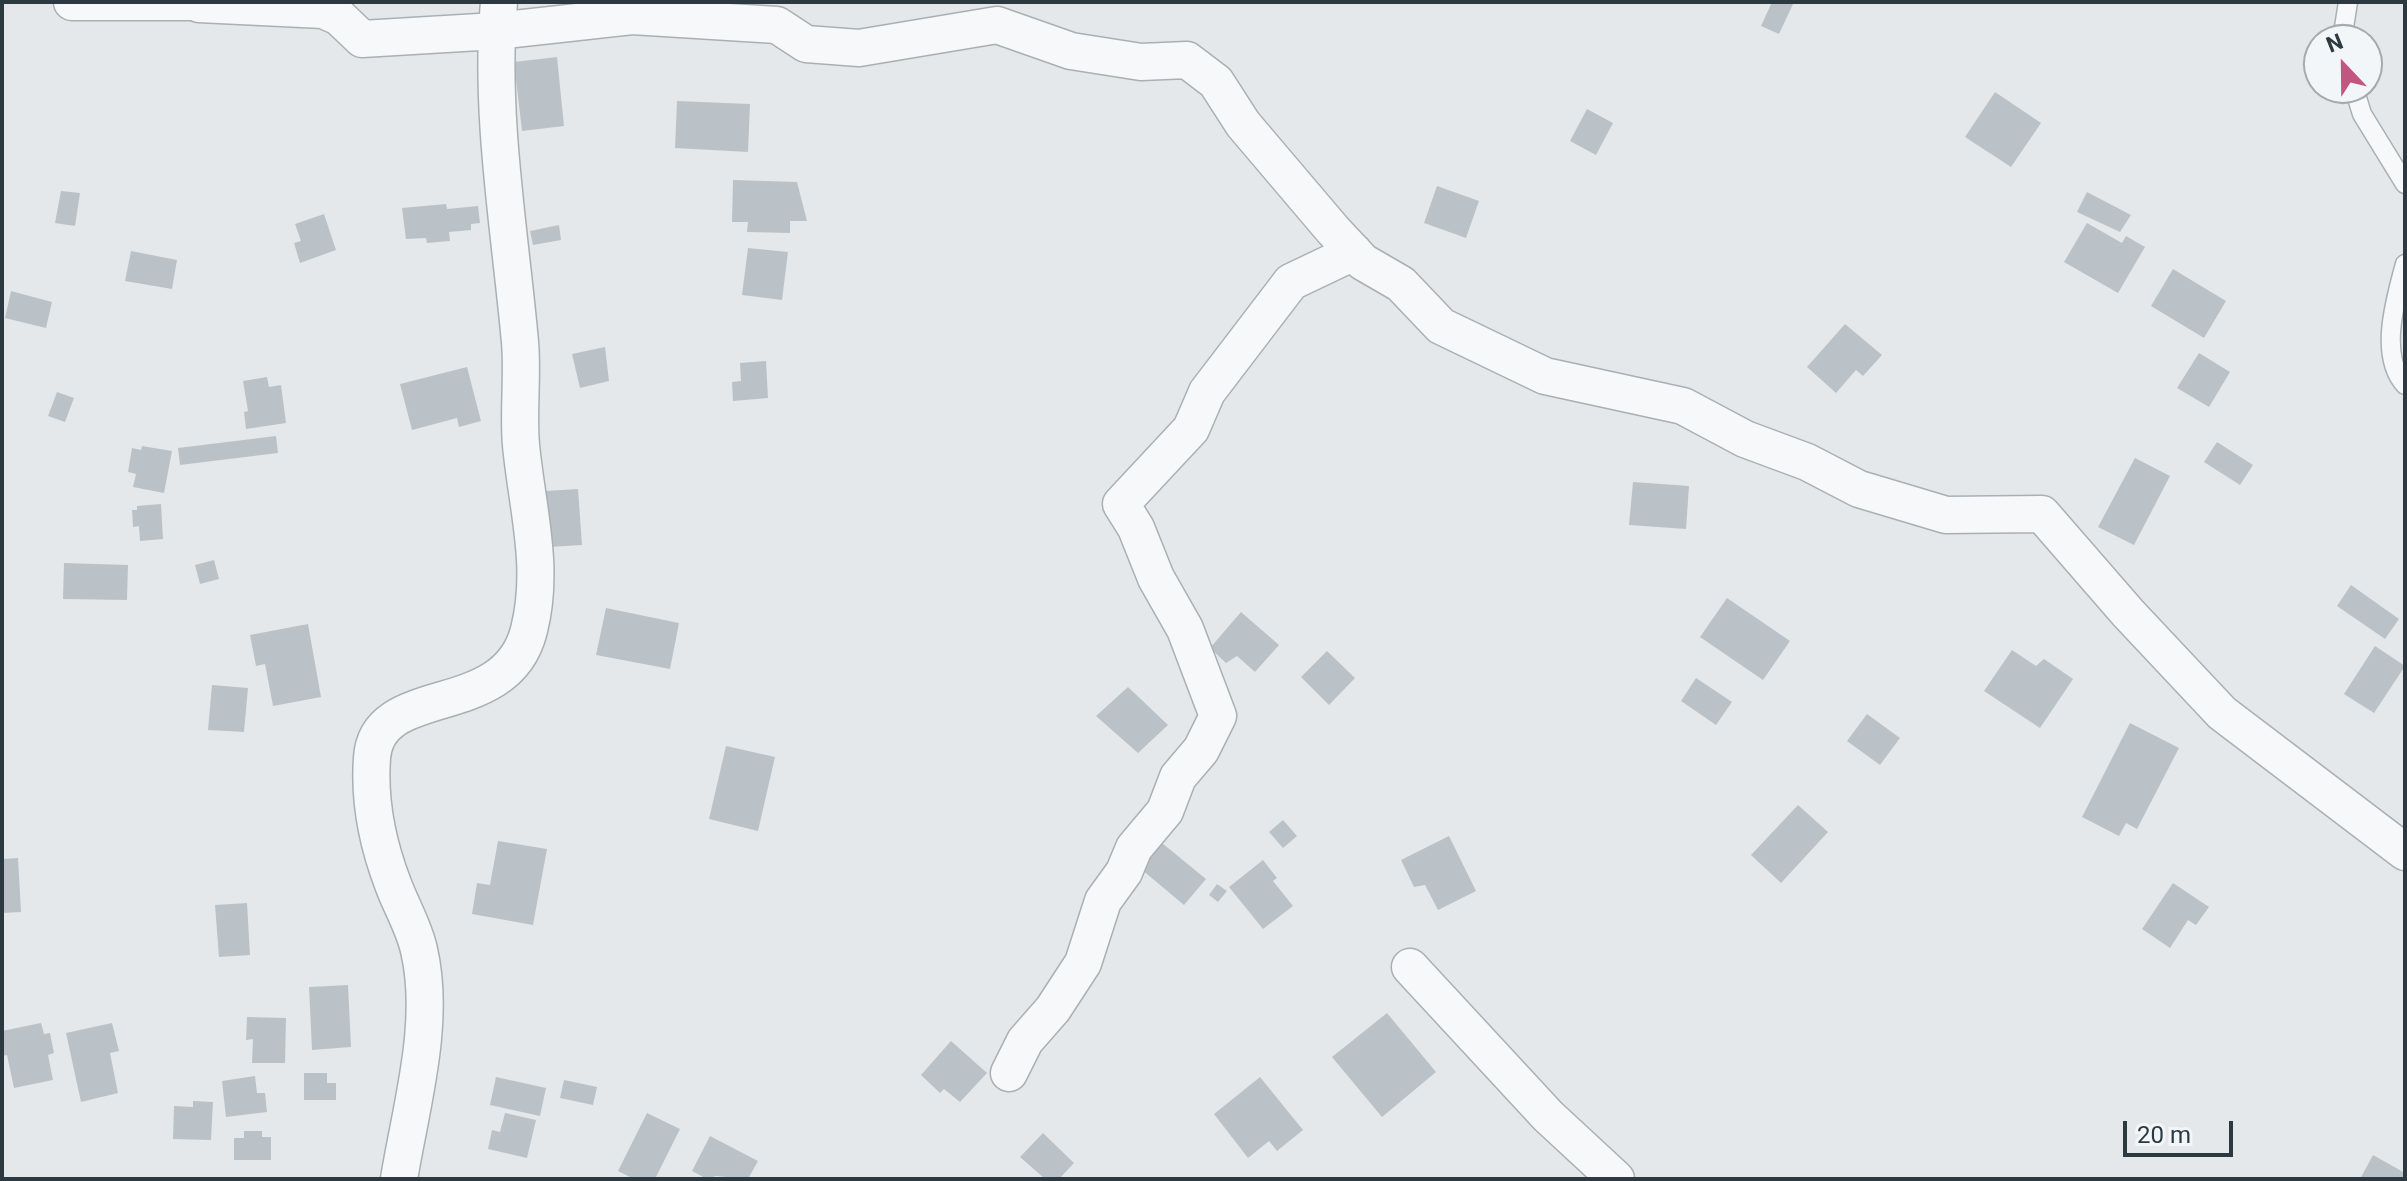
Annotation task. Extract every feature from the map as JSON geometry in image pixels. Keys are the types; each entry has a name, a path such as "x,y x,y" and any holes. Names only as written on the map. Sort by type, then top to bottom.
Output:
{"street":[{"path":"72,2 201,3 323,10 339,17 362,39 497,17 644,17 777,25 806,44 859,48 997,25 1071,51 1141,62 1187,60 1216,82 1243,124 1354,252 1401,284 1441,326 1545,376 1683,406 1745,439 1807,462 1859,489 1946,515 2042,514 2128,613 2222,713 2405,852"},
{"path":"399,1179 418,1063 425,992 419,948 377,838 372,757 380,728 402,713 485,687 511,666 529,632 538,566 521,441 521,348 501,132 497,17"},
{"path":"1009,1073 1025,1041 1053,1009 1083,963 1103,901 1124,872 1134,848 1165,811 1178,777 1201,750 1218,716 1185,629 1156,578 1136,528 1121,504 1191,429 1207,392 1291,282 1354,252"},
{"path":"1410,967 1548,1116 1616,1179"}],"lane":[{"path":"2345,24 2348,2"},
{"path":"2359,104 2405,184"},
{"path":"2405,264 2390,320 2397,376 2405,385"}],"building":[{"path":"1772,2 1794,2 1779,34 1761,26"},
{"path":"557,57 564,126 522,131 514,62"},
{"path":"1995,92 2041,123 2011,167 1965,137"},
{"path":"677,101 750,104 748,152 675,148"},
{"path":"1587,109 1613,123 1596,155 1570,141"},
{"path":"733,180 797,182 807,221 790,221 790,233 747,232 748,222 732,222"},
{"path":"1437,186 1479,201 1466,238 1424,223"},
{"path":"61,191 80,193 75,226 55,223"},
{"path":"2087,192 2131,215 2120,232 2077,212"},
{"path":"446,204 447,209 478,206 480,223 471,224 471,230 449,232 450,241 427,243 426,238 406,239 402,208"},
{"path":"324,214 336,250 300,263 294,243 301,241 295,224"},
{"path":"2087,223 2122,243 2126,236 2145,247 2118,293 2064,262"},
{"path":"559,225 561,240 533,245 530,231"},
{"path":"748,248 788,252 782,300 742,295"},
{"path":"131,251 177,260 172,289 125,281"},
{"path":"2173,269 2226,301 2204,338 2151,306"},
{"path":"11,291 52,302 46,328 5,318"},
{"path":"1845,324 1882,355 1863,376 1856,370 1836,393 1807,367"},
{"path":"605,347 609,381 580,388 572,354"},
{"path":"2199,353 2230,372 2209,407 2177,388"},
{"path":"766,361 768,398 733,401 732,382 741,381 740,363"},
{"path":"467,367 481,421 459,427 457,418 412,430 400,384"},
{"path":"267,377 269,387 281,385 286,423 246,429 244,412 248,411 243,381"},
{"path":"57,392 74,398 65,422 48,416"},
{"path":"276,436 278,453 180,465 178,448"},
{"path":"2217,442 2253,465 2240,485 2204,462"},
{"path":"142,446 172,451 164,493 133,487 136,474 128,472 132,448 141,450"},
{"path":"2135,458 2170,476 2134,545 2098,527"},
{"path":"1633,482 1689,486 1686,529 1629,525"},
{"path":"578,489 582,545 549,547 545,491"},
{"path":"161,504 163,539 140,541 139,526 133,527 132,510 137,510 137,506"},
{"path":"214,560 219,579 200,584 195,565"},
{"path":"64,563 128,565 127,600 63,599"},
{"path":"2351,585 2399,619 2385,639 2337,606"},
{"path":"1727,598 1790,641 1763,680 1700,637"},
{"path":"606,608 679,623 670,669 596,655"},
{"path":"1241,612 1279,645 1255,672 1237,656 1226,663 1210,648"},
{"path":"308,624 321,697 273,706 265,664 256,666 250,635"},
{"path":"2375,646 2405,666 2374,713 2344,694"},
{"path":"2012,650 2036,666 2044,659 2073,679 2040,728 1984,691"},
{"path":"1327,651 1355,678 1329,705 1301,677"},
{"path":"1696,678 1732,702 1716,725 1681,701"},
{"path":"212,685 248,688 244,732 208,730"},
{"path":"1128,687 1168,725 1138,753 1096,716"},
{"path":"1867,714 1900,738 1880,765 1847,741"},
{"path":"2130,723 2179,748 2137,829 2126,823 2119,836 2082,817"},
{"path":"726,746 775,757 758,831 709,819"},
{"path":"1798,805 1828,832 1781,883 1751,855"},
{"path":"1283,820 1297,836 1283,848 1269,832"},
{"path":"1449,836 1476,891 1438,910 1425,885 1414,887 1401,860"},
{"path":"498,841 547,849 533,925 472,914 477,883 490,885"},
{"path":"1162,843 1206,879 1184,905 1141,869"},
{"path":"18,858 21,912 2,913 2,859"},
{"path":"1263,860 1277,878 1273,881 1293,906 1263,929 1229,887"},
{"path":"2173,883 2209,907 2196,925 2188,920 2170,948 2142,929"},
{"path":"1217,884 1227,891 1218,902 1209,895"},
{"path":"247,903 250,955 219,957 215,905"},
{"path":"348,985 351,1047 312,1050 309,987"},
{"path":"1387,1013 1436,1072 1382,1117 1332,1057"},
{"path":"247,1017 286,1018 285,1063 252,1063 253,1039 246,1040"},
{"path":"41,1023 44,1034 50,1033 54,1053 48,1055 53,1080 14,1088 7,1055 2,1056 2,1031"},
{"path":"112,1023 119,1051 110,1053 118,1093 81,1102 66,1033"},
{"path":"951,1041 987,1073 960,1102 944,1089 940,1093 921,1075"},
{"path":"304,1073 327,1073 327,1083 336,1083 336,1100 304,1100"},
{"path":"255,1076 257,1093 265,1093 267,1112 226,1117 222,1081"},
{"path":"496,1077 546,1088 540,1116 490,1105"},
{"path":"1260,1077 1303,1130 1277,1151 1269,1141 1248,1158 1214,1114"},
{"path":"564,1080 597,1087 593,1105 560,1098"},
{"path":"193,1101 213,1102 211,1140 173,1139 174,1106 193,1107"},
{"path":"505,1113 536,1120 527,1158 488,1149 492,1130 500,1132"},
{"path":"647,1113 680,1129 655,1179 634,1179 618,1171"},
{"path":"244,1131 262,1131 262,1137 271,1137 271,1160 234,1160 234,1138 244,1138"},
{"path":"1043,1133 1074,1163 1059,1179 1045,1179 1020,1157"},
{"path":"710,1136 758,1161 748,1179 716,1176 707,1179 692,1171"},
{"path":"2373,1155 2405,1173 2402,1179 2360,1179"}]}
